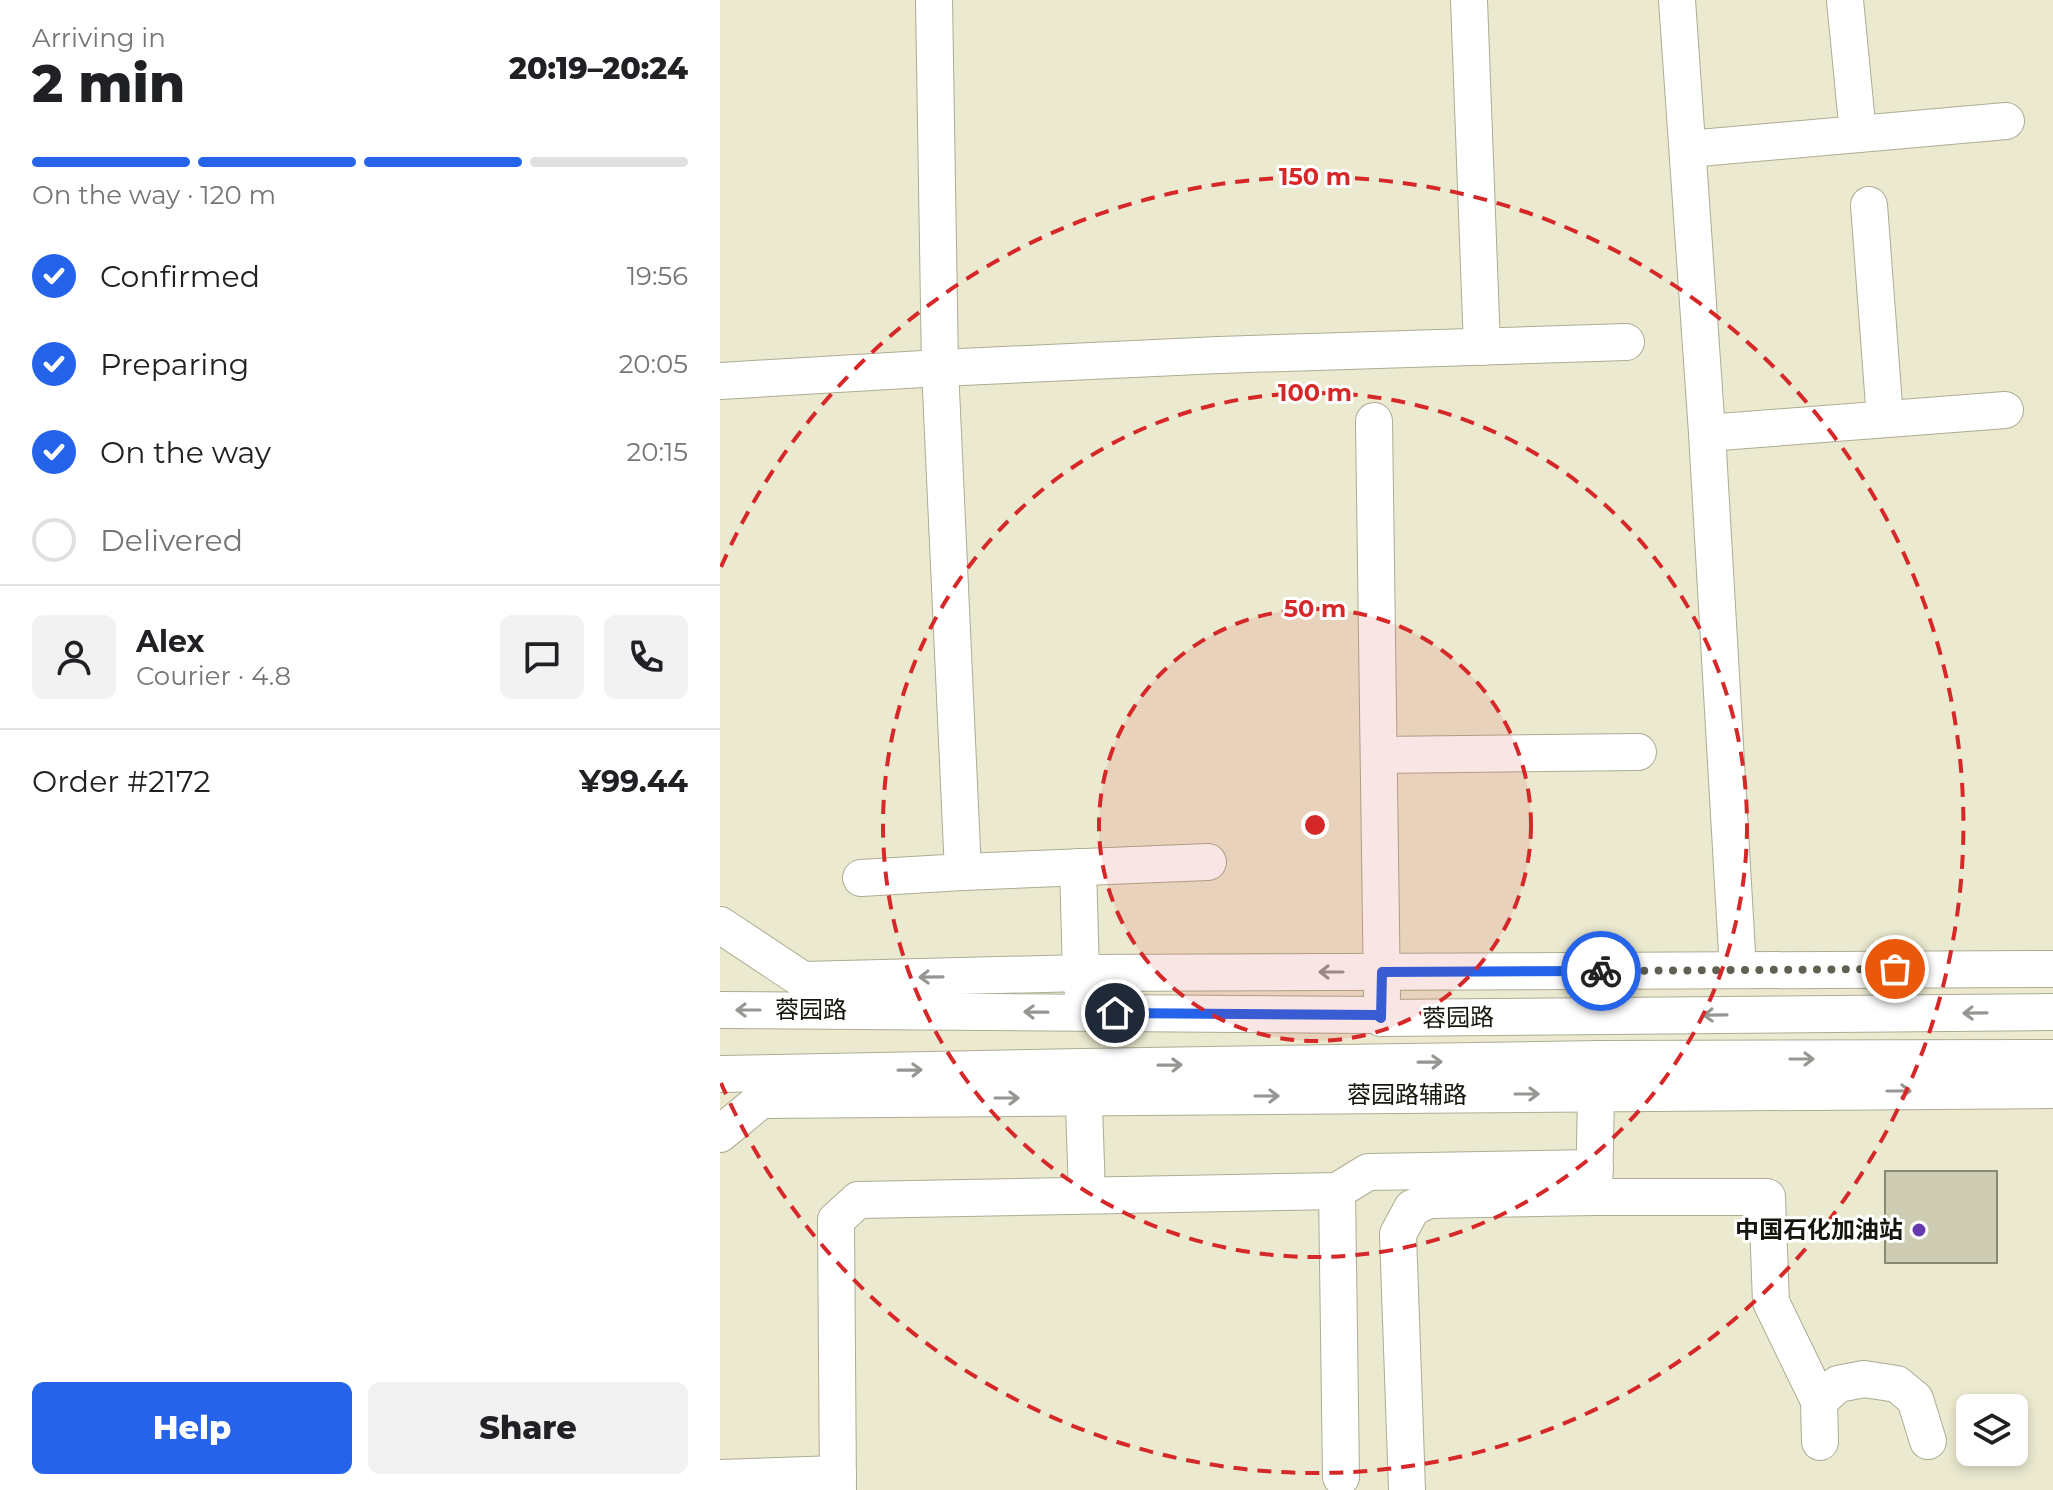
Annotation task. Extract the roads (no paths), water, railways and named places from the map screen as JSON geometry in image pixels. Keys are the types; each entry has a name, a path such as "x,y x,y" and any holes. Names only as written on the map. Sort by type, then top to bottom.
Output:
{"street":[{"path":"934,0 940,368 963,872"},
{"path":"1469,0 1482,347"},
{"path":"1677,0 1707,433 1738,970"},
{"path":"1845,0 1858,134"},
{"path":"1688,149 2006,121"},
{"path":"1869,205 1885,419"},
{"path":"720,381 1219,355 1626,342"},
{"path":"1707,433 2005,410"},
{"path":"1374,421 1381,1018"},
{"path":"1379,755 1638,752"},
{"path":"861,878 1208,862"},
{"path":"1078,867 1085,1013"},
{"path":"720,925 803,980 883,1011"},
{"path":"803,980 1081,973 2053,969"},
{"name":"蓉园路","path":"720,1010 1377,1015 1381,1018 2053,1012"},
{"name":"蓉园路","path":"720,1074 871,1071 1083,1082 1598,1077 2053,1058"},
{"path":"720,1134 761,1100 871,1071"},
{"path":"1595,1182 1598,1077 2053,1090"},
{"path":"761,1100 1083,1082 1087,1194"},
{"path":"720,1478 838,1482 836,1220 858,1200 1337,1191 1368,1172 1595,1182 1767,1197 1771,1302 1819,1401 1820,1442"},
{"path":"1407,1490 1398,1234 1412,1208 1429,1200 1595,1182"},
{"path":"1337,1191 1341,1477"},
{"path":"1819,1401 1838,1384 1864,1379 1897,1384 1915,1399 1928,1441"}],"place":[{"name":"中国石化加油站","path":"1919,1230"}]}
